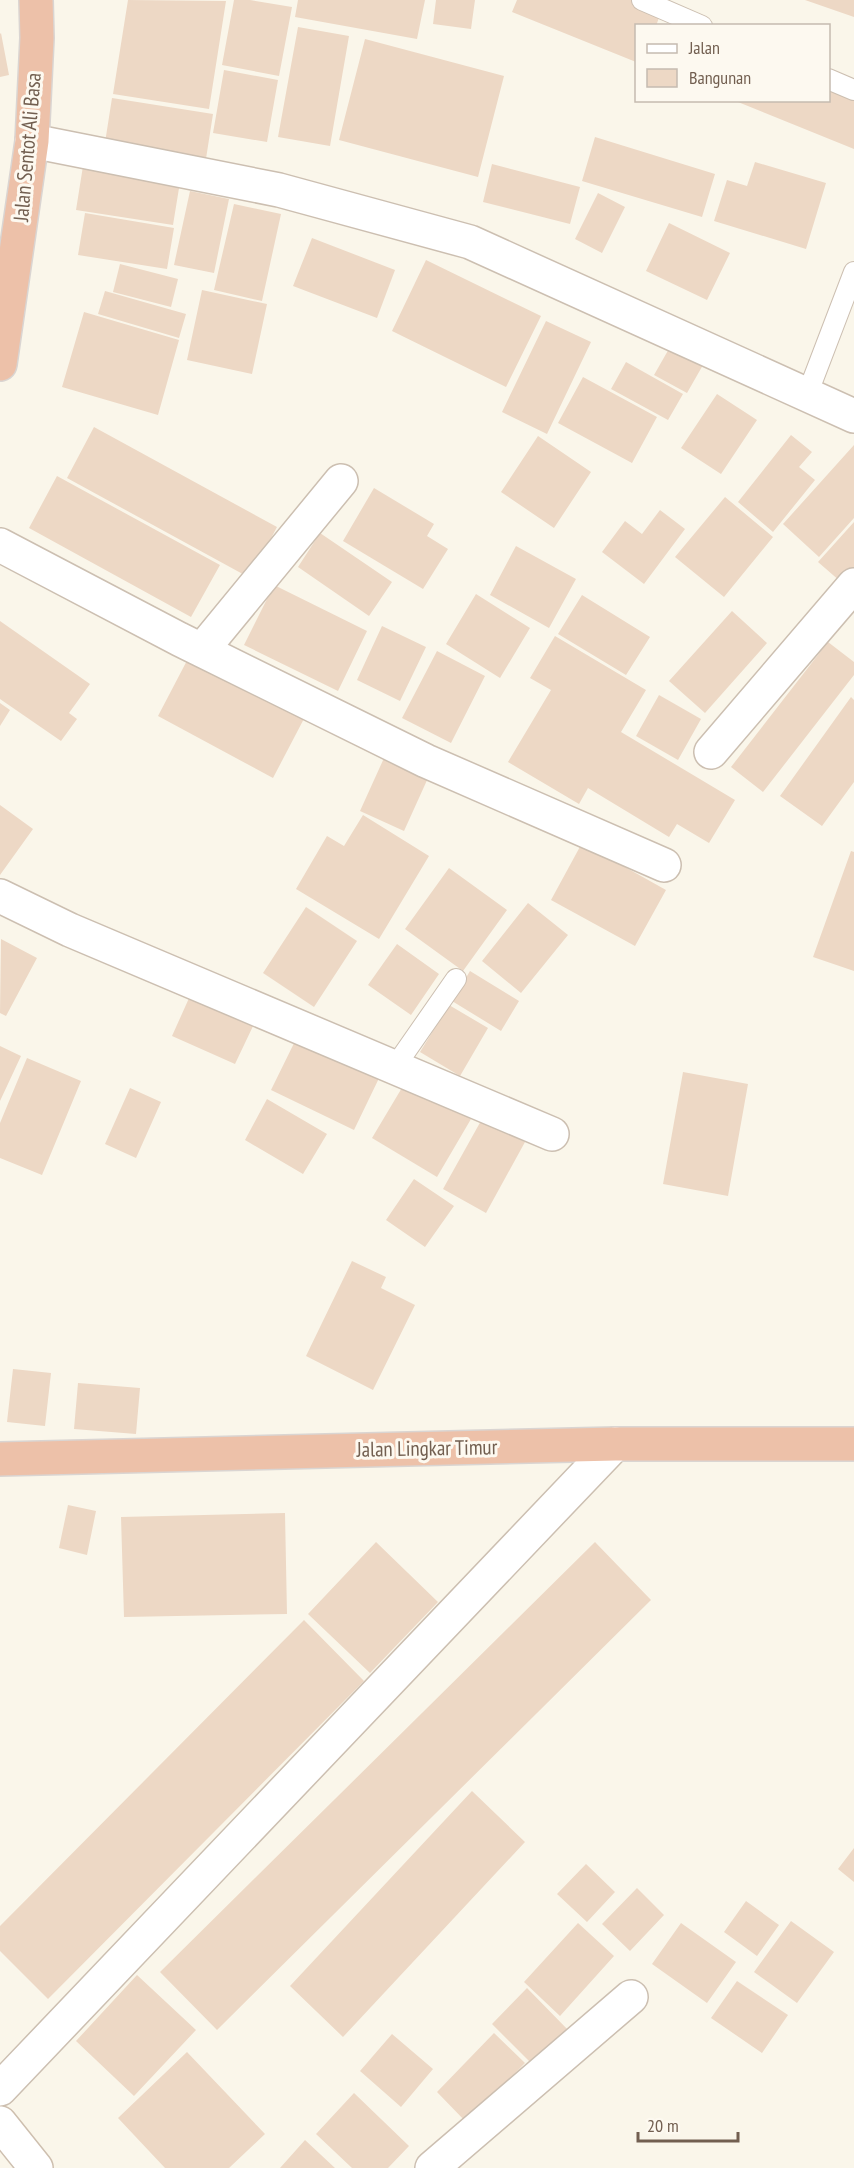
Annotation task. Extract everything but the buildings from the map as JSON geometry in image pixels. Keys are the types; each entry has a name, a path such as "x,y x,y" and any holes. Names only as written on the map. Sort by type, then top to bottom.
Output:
{"highway":[{"name":"Jalan Sentot Ali Basa","path":"0,364 32,141 37,38 36,0"},
{"name":"Jalan Lingkar Timur","path":"0,1459 615,1444 854,1444"}],"street":[{"path":"32,141 279,190 470,242 854,416"},
{"path":"202,650 341,481"},
{"path":"0,545 202,650 426,761 664,865"},
{"path":"711,752 854,585"},
{"path":"0,896 70,930 552,1134"},
{"path":"0,2089 615,1444"},
{"path":"432,2168 631,1997"},
{"path":"0,2123 36,2168"}],"lane":[{"path":"642,0 697,24"},
{"path":"830,80 854,90"},
{"path":"807,395 854,272"},
{"path":"394,1068 456,979"}]}
